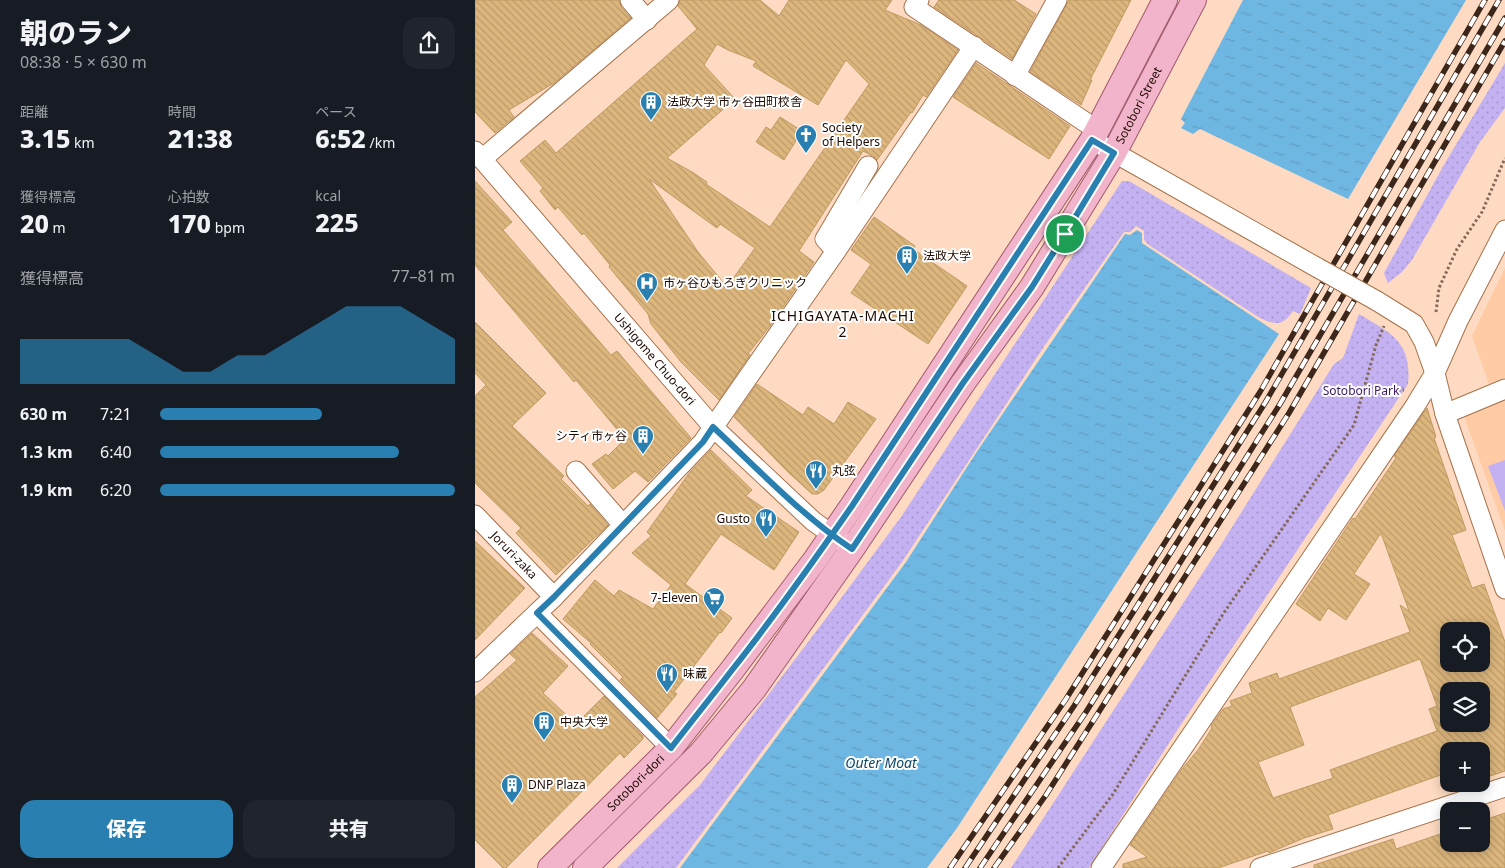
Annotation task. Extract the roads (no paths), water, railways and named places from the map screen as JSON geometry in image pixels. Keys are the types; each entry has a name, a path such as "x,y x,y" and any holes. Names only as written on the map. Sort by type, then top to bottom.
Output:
{"main road":[{"name":"Sotobori Street","path":"832,535 1095,135 1165,0"},
{"name":"Sotobori Street","path":"852,549 963,383 1032,287 1114,153 1194,0"},
{"name":"Sotobori-dori","path":"550,868 671,748 732,670 832,535"},
{"name":"Sotobori-dori","path":"585,868 701,754 754,689 852,549"}],"street":[{"path":"630,0 647,20"},
{"path":"478,155 647,20 669,0"},
{"path":"919,0 914,7 1015,76 1095,135 1114,153 1377,301 1414,324 1424,342 1435,373 1445,414 1505,589"},
{"path":"1015,76 1057,0"},
{"path":"475,672 554,597 703,442 837,251 973,46"},
{"name":"Ushigome Chuo-dori","path":"478,155 713,427 813,521 852,549"},
{"path":"837,251 825,240 868,166"},
{"path":"1101,868 1415,406 1435,373 1458,321 1505,230"},
{"path":"1445,414 1505,389"},
{"path":"575,471 623,525"},
{"name":"Joruri-zaka","path":"475,515 554,597"},
{"path":"537,613 671,748"},
{"path":"1260,868 1505,787"}],"water":[{"path":"1243,0 1466,0 1348,199 1200,129 1193,134 1181,128 1185,123 1181,119"},
{"name":"Outer Moat","path":"1137,230 1142,233 1142,243 1279,334 957,828 927,868 680,868 906,562 976,453 1125,234 1130,235"}],"railway":[{"path":"950,868 1066,699 1260,392 1485,0"},
{"path":"965,868 1074,706 1265,403 1499,0"},
{"path":"980,868 1086,712 1280,404 1505,18"},
{"path":"994,868 1046,795 1289,413 1505,41"}],"place":[{"name":"法政大学 市ヶ谷田町校舎","path":"651,121"},
{"name":"Society of Helpers","path":"806,154"},
{"name":"法政大学","path":"907,275"},
{"name":"市ヶ谷ひもろぎクリニック","path":"647,302"},
{"name":"シティ市ヶ谷","path":"643,455"},
{"name":"丸弦","path":"816,490"},
{"name":"Gusto","path":"766,538"},
{"name":"7-Eleven","path":"714,617"},
{"name":"味蔵","path":"667,693"},
{"name":"中央大学","path":"544,741"},
{"name":"DNP Plaza","path":"512,804"}],"district":[{"name":"ICHIGAYATA-MACHI 2","path":"843,324"}],"park label":[{"name":"Sotobori Park","path":"1361,391"}]}
